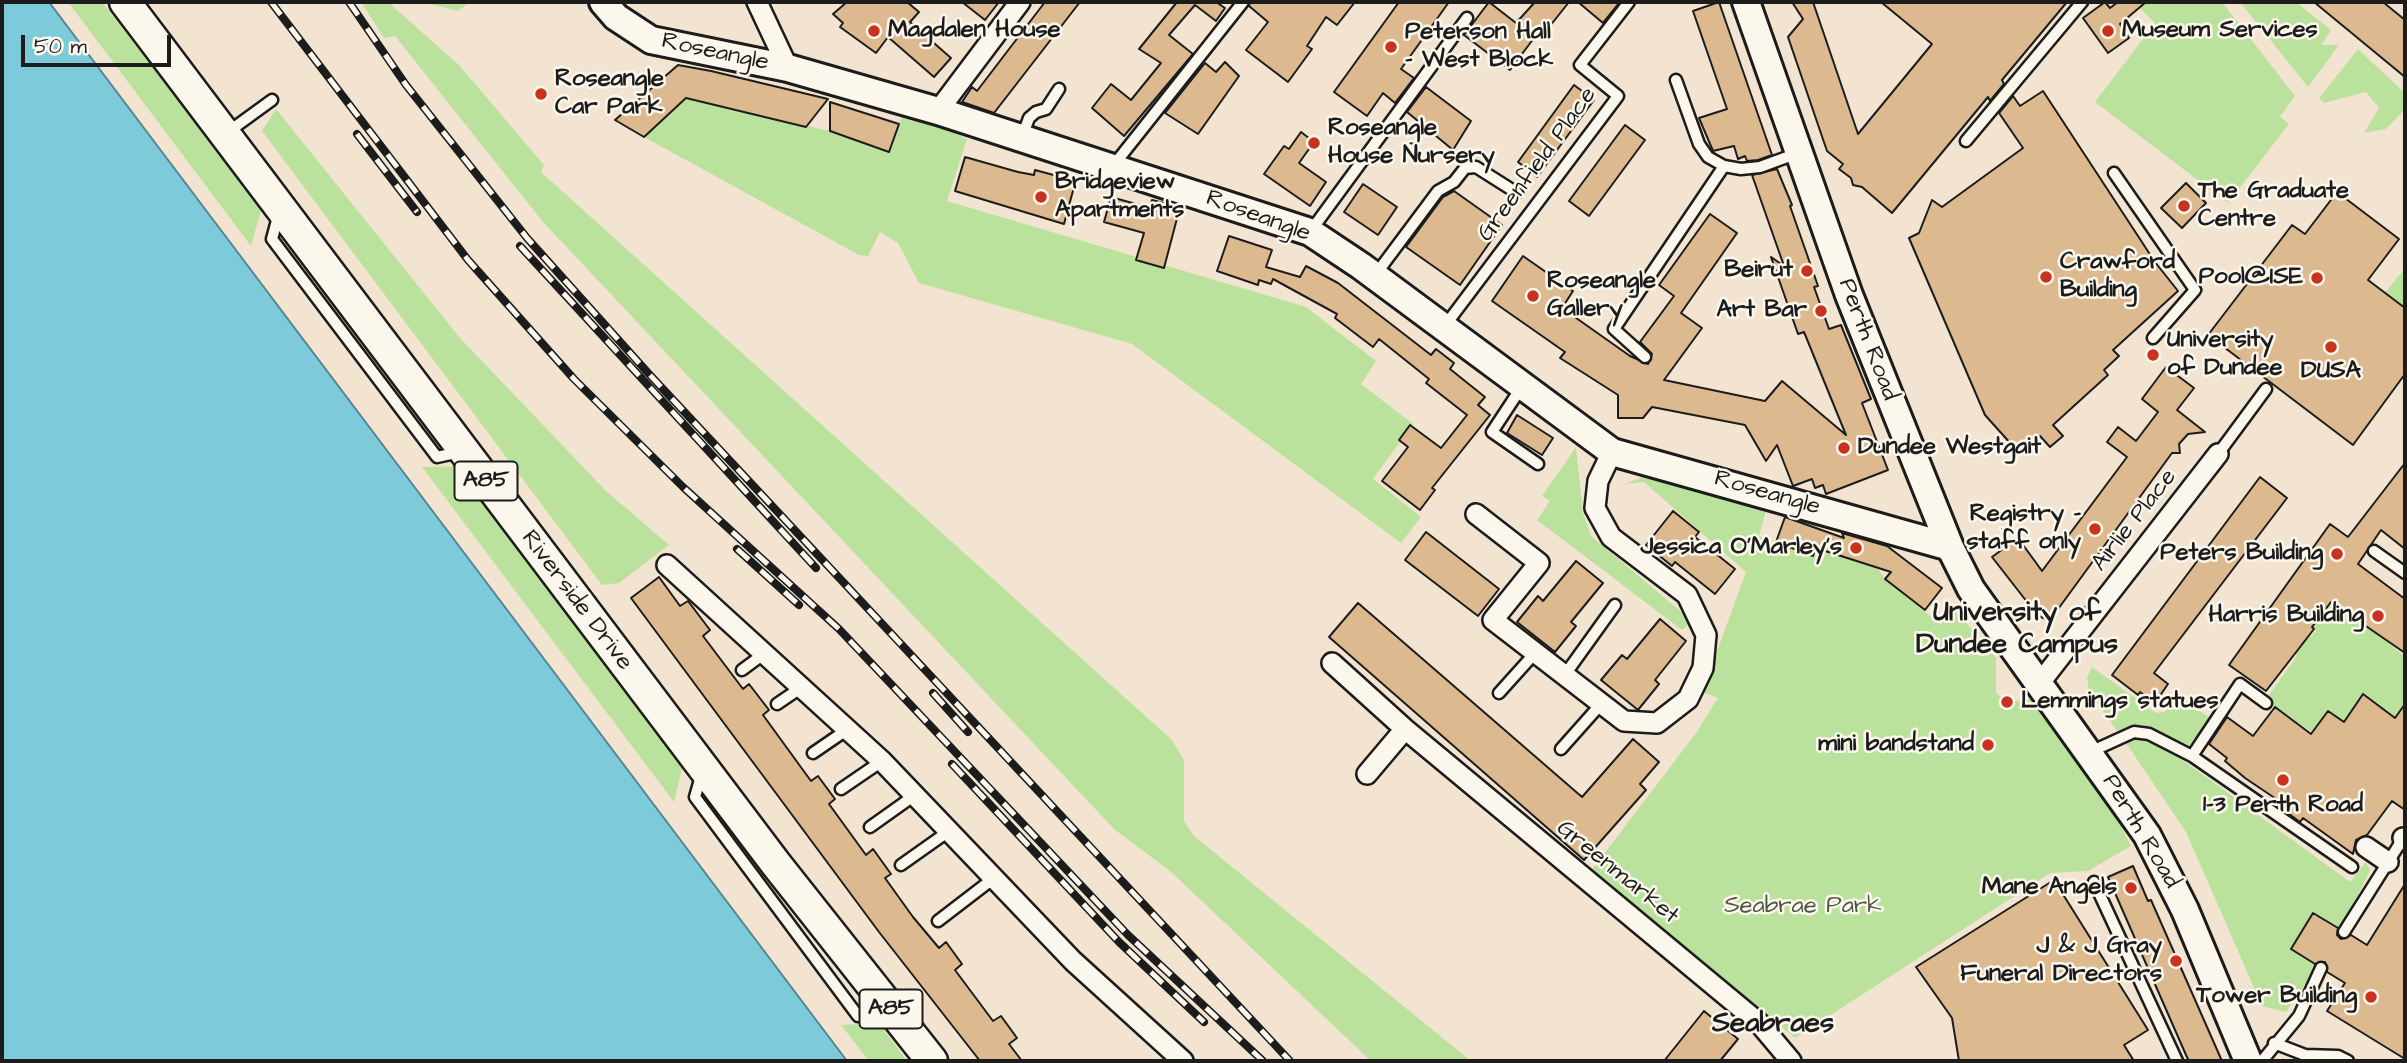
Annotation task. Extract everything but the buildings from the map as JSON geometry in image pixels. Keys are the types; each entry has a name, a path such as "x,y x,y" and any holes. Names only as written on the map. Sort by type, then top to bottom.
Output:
{"main road":[{"name":"Riverside Drive","path":"125,2 280,208 450,454 703,769 932,1061"}],"street":[{"name":"Roseangle","path":"603,2 616,17 651,40 788,68 938,111 1114,166 1310,232 1375,276 1612,452 1950,547"},
{"path":"757,2 788,68"},
{"path":"938,111 1020,2"},
{"name":"Perth Road","path":"1745,2 1854,307 1950,547 1971,589 2147,835 2166,870 2249,1061"},
{"path":"1476,514 1539,563 1493,620 1625,721 1657,723 1688,699 1703,668 1706,635 1687,595 1611,537 1595,509 1598,481 1612,452"},
{"name":"Airlie Place","path":"2039,684 2218,454"},
{"path":"667,565 882,761 1073,961 1183,1061"},
{"name":"Greenmarket","path":"1332,663 1405,729 1759,1023 1791,1061"},
{"path":"1367,774 1405,729"},
{"path":"2366,847 2388,862"}],"lane":[{"path":"1114,166 1243,2"},
{"name":"Greenfield Place","path":"1443,328 1618,96 1580,65 1629,2"},
{"path":"1966,141 2082,2"},
{"path":"1310,232 1466,18"},
{"path":"1676,80 1699,144 1708,157 1724,166 1741,170 1760,167 1798,153"},
{"path":"1022,138 1029,118 1046,109 1059,89"},
{"path":"225,134 272,100"},
{"path":"1645,357 1614,329 1724,166"},
{"path":"1375,276 1438,191 1454,182 1465,168 1476,167 1517,193"},
{"path":"2114,173 2195,290 2153,338"},
{"path":"280,208 272,239 450,454"},
{"path":"1522,386 1492,432 1538,464"},
{"path":"2218,454 2266,390"},
{"path":"2374,551 2405,573"},
{"path":"1564,676 1615,605"},
{"path":"742,670 765,653"},
{"path":"1499,693 1535,653"},
{"path":"2192,756 2240,684 2266,703"},
{"path":"777,704 802,687"},
{"path":"1561,749 1601,704"},
{"path":"813,753 848,729"},
{"path":"2090,752 2134,732 2149,734 2192,756 2353,867"},
{"path":"841,789 882,761"},
{"path":"703,769 695,797 858,1016 891,1009"},
{"path":"870,827 915,795"},
{"path":"901,865 949,831"},
{"path":"2344,932 2404,838"},
{"path":"938,921 994,878"},
{"path":"2094,882 2177,1061"},
{"path":"2262,1061 2274,1043 2299,1016 2322,968"},
{"path":"2274,1043 2305,1055 2338,1056 2348,1061"}],"green space":[{"path":"68,2 102,2 262,207 251,246"},
{"path":"361,2 388,2 459,65 544,165 541,172 1172,740 1184,760 1184,821 1194,836 1471,1061 1371,1061 1170,871 1114,829 543,222 395,36 384,38"},
{"path":"422,2 470,2 458,11"},
{"path":"2133,2 2222,2 2295,96 2280,117 2289,124 2228,203 2095,102 2155,23"},
{"path":"2240,2 2296,2 2331,30 2321,45 2339,45 2308,87"},
{"path":"2358,49 2405,93 2405,109 2386,129 2364,133 2379,108 2366,92 2324,103 2319,98"},
{"path":"689,99 830,131 889,152 904,111 930,120 967,139 947,201 1306,307 1376,361 1361,384 1413,424 1373,479 1421,517 1401,543 1132,344 919,283 898,243 880,232 868,256 859,255 644,137 681,102"},
{"path":"276,109 460,338 606,491 669,545 619,583 602,585 262,131"},
{"path":"2405,268 2405,308 2385,293"},
{"path":"1576,447 1583,513 1591,536 1692,621 1682,630 1537,520 1550,501 1542,496"},
{"path":"462,466 683,764 674,802 422,467"},
{"name":"Seabrae Park","path":"1646,476 1767,507 1759,536 1813,556 1827,551 1878,568 1885,579 1941,625 1950,605 1996,657 1996,693 2007,702 2031,699 2118,820 2131,846 2088,871 2050,873 1795,1038 1591,871 1696,733 1718,698 1702,692 1746,572 1644,482 1624,484"},
{"path":"2330,604 2363,625 2365,623 2405,657 2405,704 2395,718 2363,694 2344,722 2328,711 2312,732 2255,694 2269,695 2297,656 2294,652 2316,631 2312,627"},
{"path":"2092,667 2156,713 2165,712 2178,695 2211,719 2189,745 2149,728 2134,726 2117,731 2089,691 2087,678"},
{"path":"2138,739 2151,741 2169,750 2350,882 2366,862 2370,871 2340,929 2313,913 2291,949 2318,966 2286,1012 2262,1006 2186,832 2126,743"},
{"path":"879,1023 907,1061 869,1061 841,1025"}],"water":[{"path":"2,2 49,2 847,1061 2,1061"}],"railway":[{"path":"271,2 468,260 574,379 683,487 839,629 1128,935 1263,1061"},
{"path":"349,2 406,85 527,238 649,374 1290,1061"},
{"path":"357,134 417,212"},
{"path":"520,246 816,568"},
{"path":"737,549 799,605"},
{"path":"933,693 968,732"},
{"path":"952,764 1119,942 1204,1022"}],"place":[{"name":"Magdalen House","path":"874,31"},
{"name":"Museum Services","path":"2108,31"},
{"name":"Peterson Hall - West Block","path":"1391,47"},
{"name":"Roseangle Car Park","path":"541,94"},
{"name":"Roseangle House Nursery","path":"1314,143"},
{"name":"Bridgeview Apartments","path":"1041,197"},
{"name":"The Graduate Centre","path":"2184,206"},
{"name":"Beirut","path":"1807,271"},
{"name":"Crawford Building","path":"2046,277"},
{"name":"Pool@ISE","path":"2317,278"},
{"name":"Roseangle Gallery","path":"1533,296"},
{"name":"Art Bar","path":"1821,311"},
{"name":"DUSA","path":"2331,347"},
{"name":"University of Dundee","path":"2153,355"},
{"name":"Dundee Westgait","path":"1844,448"},
{"name":"Registry - staff only","path":"2095,529"},
{"name":"Jessica O'Marley's","path":"1856,548"},
{"name":"Peters Building","path":"2337,554"},
{"name":"Harris Building","path":"2378,616"},
{"name":"Lemmings statues","path":"2007,702"},
{"name":"mini bandstand","path":"1988,745"},
{"name":"1-3 Perth Road","path":"2283,780"},
{"name":"Mane Angels","path":"2131,888"},
{"name":"J & J Gray Funeral Directors","path":"2176,961"},
{"name":"Tower Building","path":"2371,997"}],"district":[{"name":"University of Dundee Campus","path":"2017,630"},
{"name":"Seabraes","path":"1773,1025"}]}
